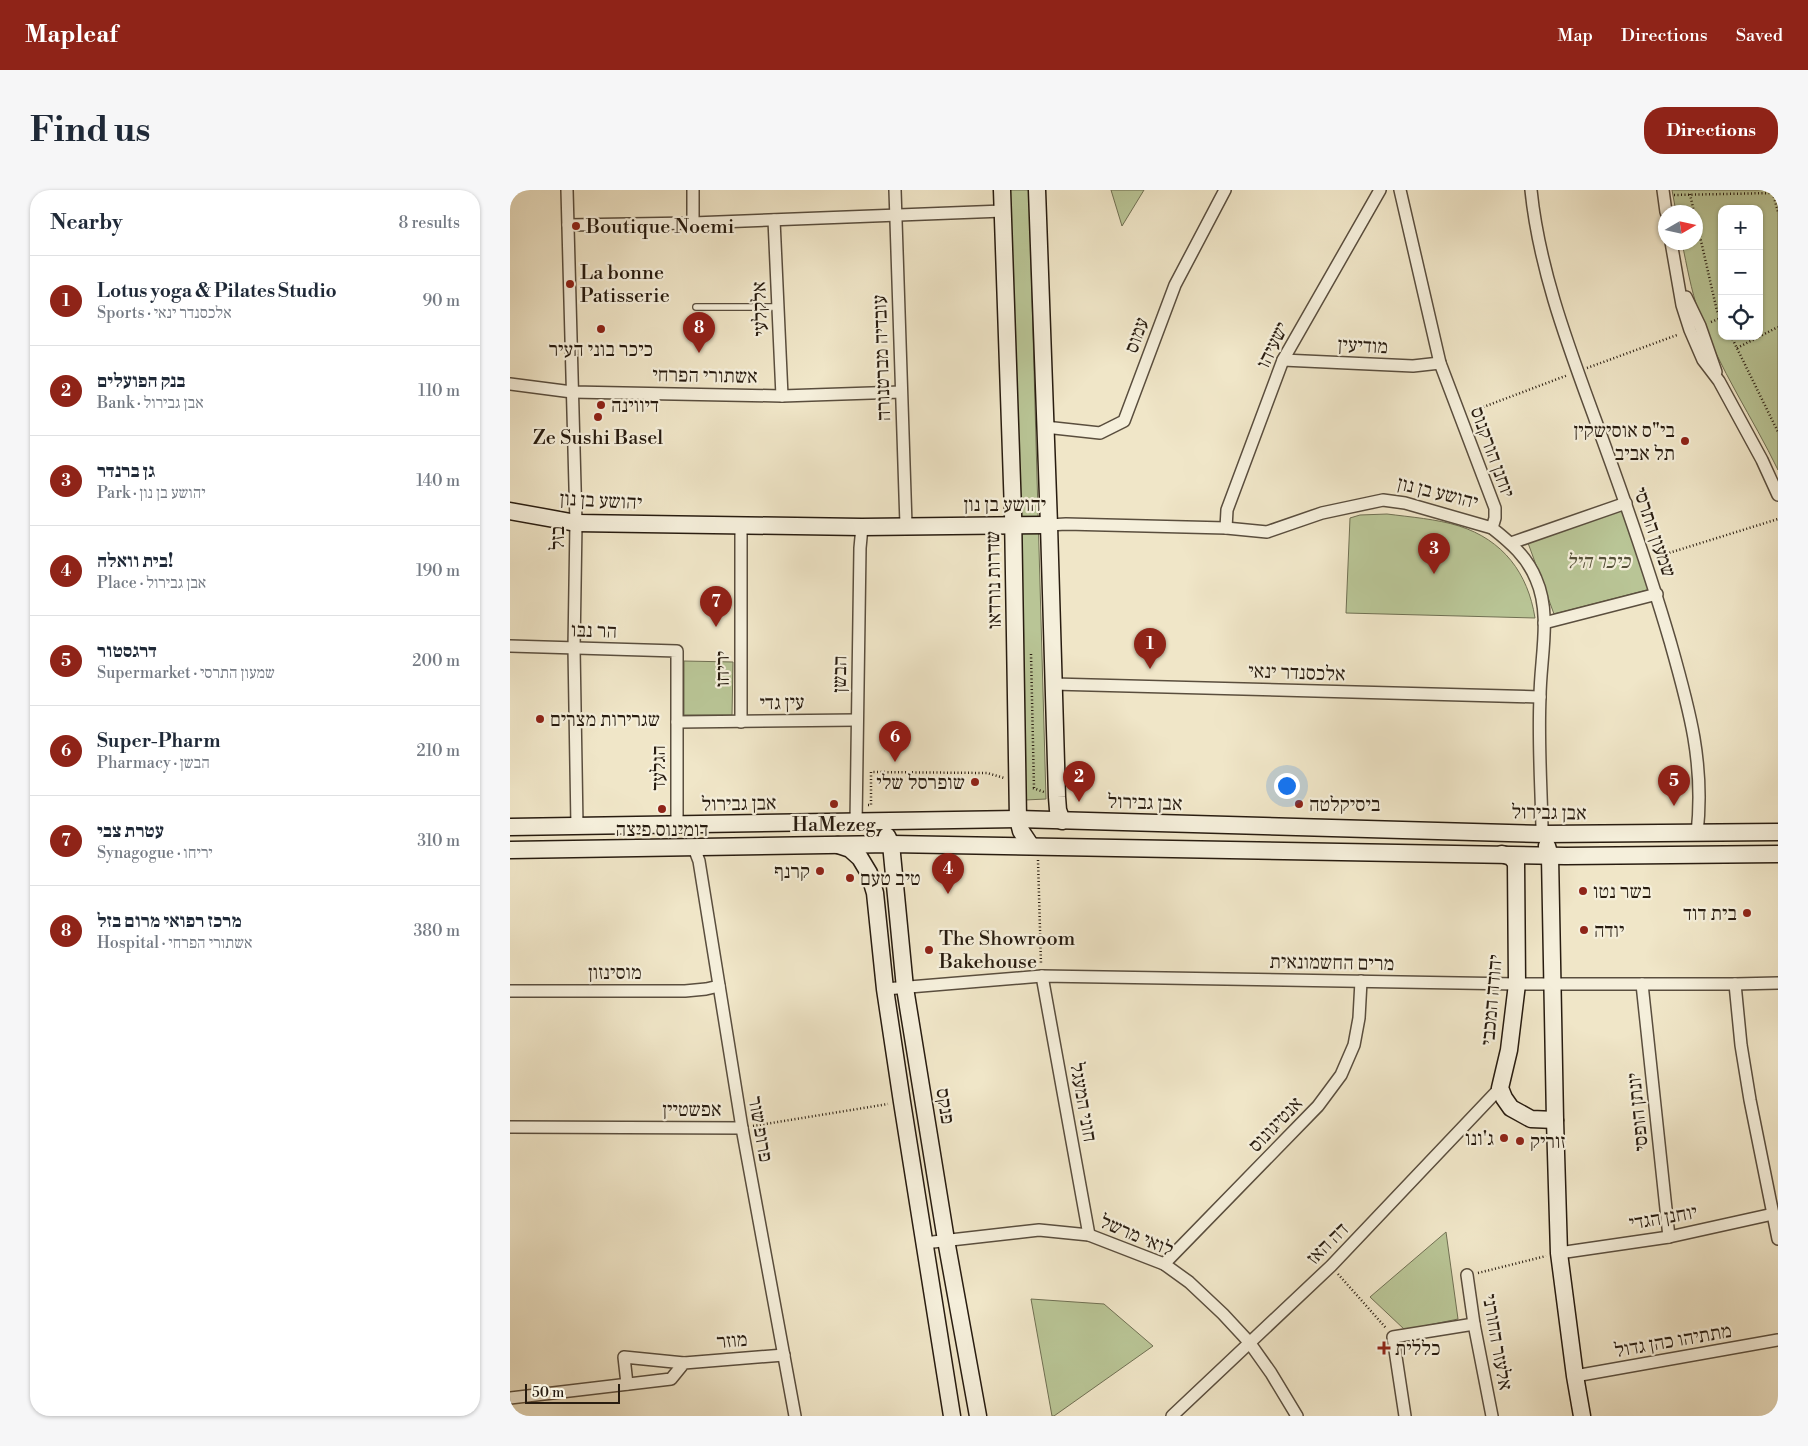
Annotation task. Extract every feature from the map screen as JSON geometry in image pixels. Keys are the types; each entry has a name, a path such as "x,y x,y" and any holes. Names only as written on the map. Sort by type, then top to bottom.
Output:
{"main road":[{"name":"שדרות נורדאו","path":"1002,190 1013,525 1018,819 1021,831 1034,846"},
{"path":"1037,190 1057,796 1058,810 1062,821"},
{"name":"יהושע בן נון","path":"510,511 576,524 741,526 1049,525"},
{"name":"אבן גבירול","path":"510,827 1018,819 1544,834 1778,832"},
{"path":"856,823 881,830 886,833 892,844"},
{"path":"1544,834 1550,856 1559,1253 1574,1376 1582,1416"},
{"path":"836,844 855,853 865,864 872,880 877,907 885,989 952,1416"},
{"path":"510,850 892,844 1550,856 1778,854"},
{"name":"פנקס","path":"892,844 905,988 946,1240 978,1416"},
{"name":"יהודה המכבי","path":"1500,1088 1509,1050 1517,984 1516,863 1511,857 1502,854"},
{"path":"1500,1088 1511,1108 1531,1120 1555,1120"}],"street":[{"name":"בזל","path":"567,190 576,524 574,648 577,826"},
{"path":"693,190 693,223"},
{"name":"עובדיה מברטנורה","path":"895,190 906,525"},
{"name":"עמוס","path":"1045,427 1100,433 1124,421 1175,285 1225,190"},
{"name":"ישעיהו","path":"1226,528 1227,510 1283,360 1380,190"},
{"name":"יוחנן הורקנוס","path":"1400,190 1440,363 1495,508 1492,528 1521,552 1537,580 1542,595 1544,623 1540,697 1542,827 1544,834"},
{"name":"שמעון התרסי","path":"1531,190 1544,267 1578,372 1645,560 1684,688 1700,777 1697,834"},
{"path":"1663,192 1665,205"},
{"path":"568,225 693,223 1003,211"},
{"name":"אלקלעי","path":"774,220 782,396"},
{"path":"1673,250 1682,305 1690,330 1703,360 1719,381 1762,460 1778,495"},
{"name":"מודיעין","path":"1283,360 1413,366 1440,363"},
{"name":"אשתורי הפרחי","path":"510,384 572,392 782,396 901,392"},
{"name":"יהושע בן נון","path":"1049,525 1226,528 1268,532 1322,513 1383,500 1405,503 1492,528"},
{"path":"1512,543 1626,503"},
{"name":"יריחו","path":"741,526 741,722"},
{"name":"הבשן","path":"856,823 860,548 862,526"},
{"path":"1544,623 1656,594"},
{"name":"הר נבו","path":"510,646 677,651"},
{"name":"הגלעד","path":"677,651 677,824"},
{"name":"אלכסנדר ינאי","path":"1053,684 1540,697"},
{"name":"עין גדי","path":"677,722 857,720"},
{"name":"פרופ שור","path":"694,848 699,861 742,1128 795,1416"},
{"name":"מרים החשמונאית","path":"885,989 1042,976 1517,984 1778,983"},
{"name":"חוני המעגל","path":"1042,976 1089,1234"},
{"name":"אנטיגונוס","path":"1164,1264 1318,1106 1341,1075 1354,1045 1359,1018 1361,981"},
{"name":"יונתן הופסי","path":"1642,984 1668,1237"},
{"path":"1735,984 1741,1045 1750,1100 1778,1240"},
{"name":"מוסינזון","path":"510,991 685,990 719,986"},
{"name":"דה האז","path":"1172,1416 1331,1266 1500,1088"},
{"name":"אפשטיין","path":"510,1127 742,1128"},
{"name":"יוחנן הגדי","path":"1559,1253 1668,1237 1773,1214"},
{"name":"לואי מרשל","path":"924,1243 1039,1230 1089,1234 1164,1264 1189,1282 1249,1342 1272,1374 1297,1416"},
{"name":"אלעזר החורני","path":"1467,1275 1474,1324 1492,1416"},
{"path":"1405,1416 1393,1337 1474,1324"},
{"name":"מתתיהו כהן גדול","path":"1574,1376 1778,1340"},
{"name":"מוזר","path":"627,1384 624,1357 684,1362 784,1355"},
{"path":"510,1398 671,1379 684,1362"}],"lane":[{"path":"696,307 778,308"}],"path":[{"path":"1663,192 1690,194 1772,192 1778,212"},
{"path":"1690,194 1692,205"},
{"path":"1703,250 1718,313"},
{"path":"1707,324 1718,320"},
{"path":"1737,348 1778,327"},
{"path":"1733,340 1778,432"},
{"path":"1645,560 1778,519"},
{"path":"856,804 871,805 871,772 987,773 1057,796"},
{"path":"1034,846 1042,976"},
{"name":"אפשטיין","path":"742,1128 902,1102"},
{"path":"1467,1275 1559,1253"},
{"path":"1331,1266 1393,1337"}],"green space":[{"path":"1008,190 1029,190 1046,799 1025,800"},
{"path":"1111,190 1144,190 1122,226"},
{"path":"1672,190 1778,190 1778,470 1716,354 1699,313 1683,250 1703,250 1703,205 1675,205"},
{"name":"כיכר היל","path":"1623,510 1651,589 1554,614 1528,543"},
{"path":"1387,514 1423,518 1459,526 1475,532 1501,549 1511,560 1526,587 1532,602 1535,618 1346,613 1350,518 1360,515"},
{"path":"684,661 733,662 732,715 684,715"},
{"path":"1446,1232 1458,1319 1405,1330 1370,1297"},
{"path":"1031,1299 1104,1304 1153,1346 1052,1416"}],"place":[{"name":"Boutique Noemi","path":"576,226"},
{"name":"La bonne Patisserie","path":"570,284"},
{"name":"כיכר בוני העיר","path":"601,329"},
{"name":"מרכז רפואי מרום בזל","path":"699,353"},
{"name":"דיווינה","path":"601,405"},
{"name":"Ze Sushi Basel","path":"598,417"},
{"name":"בי\"ס אוסישקין תל אביב","path":"1685,441"},
{"name":"גן ברנדר","path":"1434,574"},
{"name":"עטרת צבי","path":"716,627"},
{"name":"Lotus yoga & Pilates Studio","path":"1150,669"},
{"name":"שגרירות מצרים","path":"540,719"},
{"name":"Super-Pharm","path":"895,762"},
{"name":"שופרסל שלי","path":"975,782"},
{"name":"בנק הפועלים","path":"1079,802"},
{"name":"HaMezeg","path":"834,804"},
{"name":"ביסיקלטה","path":"1299,804"},
{"name":"דרגסטור","path":"1674,806"},
{"name":"דומינוס פיצה","path":"662,809"},
{"name":"קרנף","path":"820,871"},
{"name":"טיב טעם","path":"850,878"},
{"name":"בשר נטו","path":"1583,891"},
{"name":"בית וואלה!","path":"948,894"},
{"name":"בית דוד","path":"1747,913"},
{"name":"יודה","path":"1584,930"},
{"name":"The Showroom Bakehouse","path":"929,950"},
{"name":"ג'ונו","path":"1504,1138"},
{"name":"זוריק","path":"1520,1141"},
{"name":"כללית","path":"1384,1348"}]}
